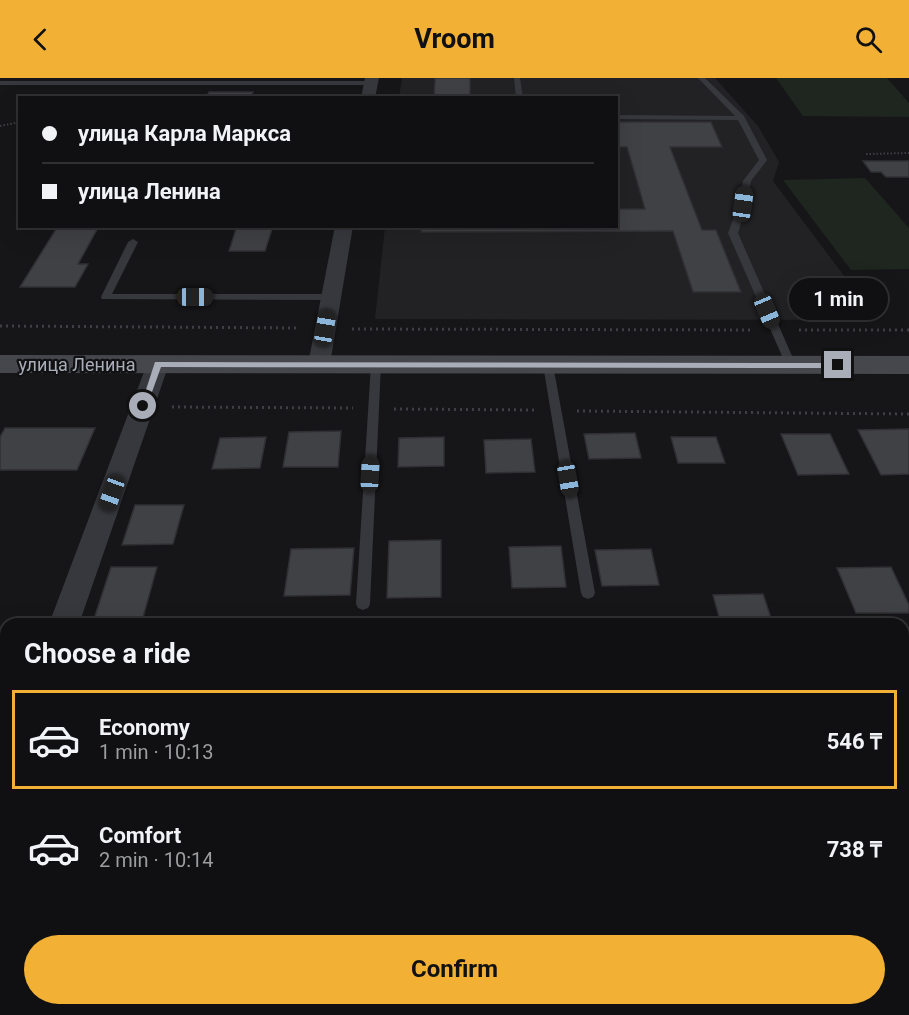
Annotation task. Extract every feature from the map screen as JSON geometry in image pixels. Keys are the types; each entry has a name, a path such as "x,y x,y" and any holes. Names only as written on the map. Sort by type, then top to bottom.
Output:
{"street":[{"path":"319,364 344,228"},
{"name":"улица Ленина","path":"0,364 909,365"},
{"path":"66,618 158,364"}],"lane":[{"path":"517,78 520,96"},
{"path":"701,78 741,117 763,160 747,181 743,204 733,233 791,365"},
{"path":"0,82 370,86"},
{"path":"618,117 741,117"},
{"path":"133,242 106,297 330,297"},
{"path":"363,604 376,364"},
{"path":"548,365 588,593"}],"path":[{"path":"0,126 18,122"},
{"path":"866,154 909,153"},
{"path":"0,326 755,330"},
{"path":"796,330 909,330"},
{"path":"143,406 909,414"}],"shaded area":[{"path":"402,78 715,78 758,126 779,162 773,181 877,320 375,319 385,228 618,228 618,96 399,96"},
{"path":"776,78 887,78 909,103 909,117 803,116"},
{"path":"865,178 909,228 909,269 851,270 783,180"}],"building":[{"path":"435,78 470,78 470,96 434,96"},
{"path":"209,92 253,92 251,96 207,96"},
{"path":"618,122 711,122 722,147 670,147 702,230 716,230 741,292 693,292 673,231 421,232 422,228 618,228 618,209 645,209 627,147 618,147"},
{"path":"863,161 909,161 909,177 886,177 881,172 871,172"},
{"path":"57,228 98,228 78,264 88,264 75,287 20,287"},
{"path":"236,228 272,228 265,251 229,251"},
{"path":"5,428 95,428 77,470 0,470 0,437"},
{"path":"909,429 909,474 881,475 858,430"},
{"path":"341,431 338,467 283,467 289,432"},
{"path":"635,433 641,458 589,459 584,434"},
{"path":"781,434 830,434 849,474 798,475"},
{"path":"266,437 260,468 212,469 220,438"},
{"path":"444,437 444,466 398,467 399,438"},
{"path":"671,437 716,437 725,463 678,463"},
{"path":"531,439 535,472 486,473 484,440"},
{"path":"135,505 184,505 173,544 122,545"},
{"path":"441,540 441,597 387,598 389,541"},
{"path":"561,546 566,587 512,588 509,547"},
{"path":"354,548 350,595 284,596 291,549"},
{"path":"651,549 659,585 602,586 595,550"},
{"path":"111,567 157,567 143,618 94,618"},
{"path":"891,567 909,605 909,613 856,613 837,568"},
{"path":"763,594 771,618 719,618 713,595"}],"route":[{"path":"143,406 158,364 838,365"}]}
